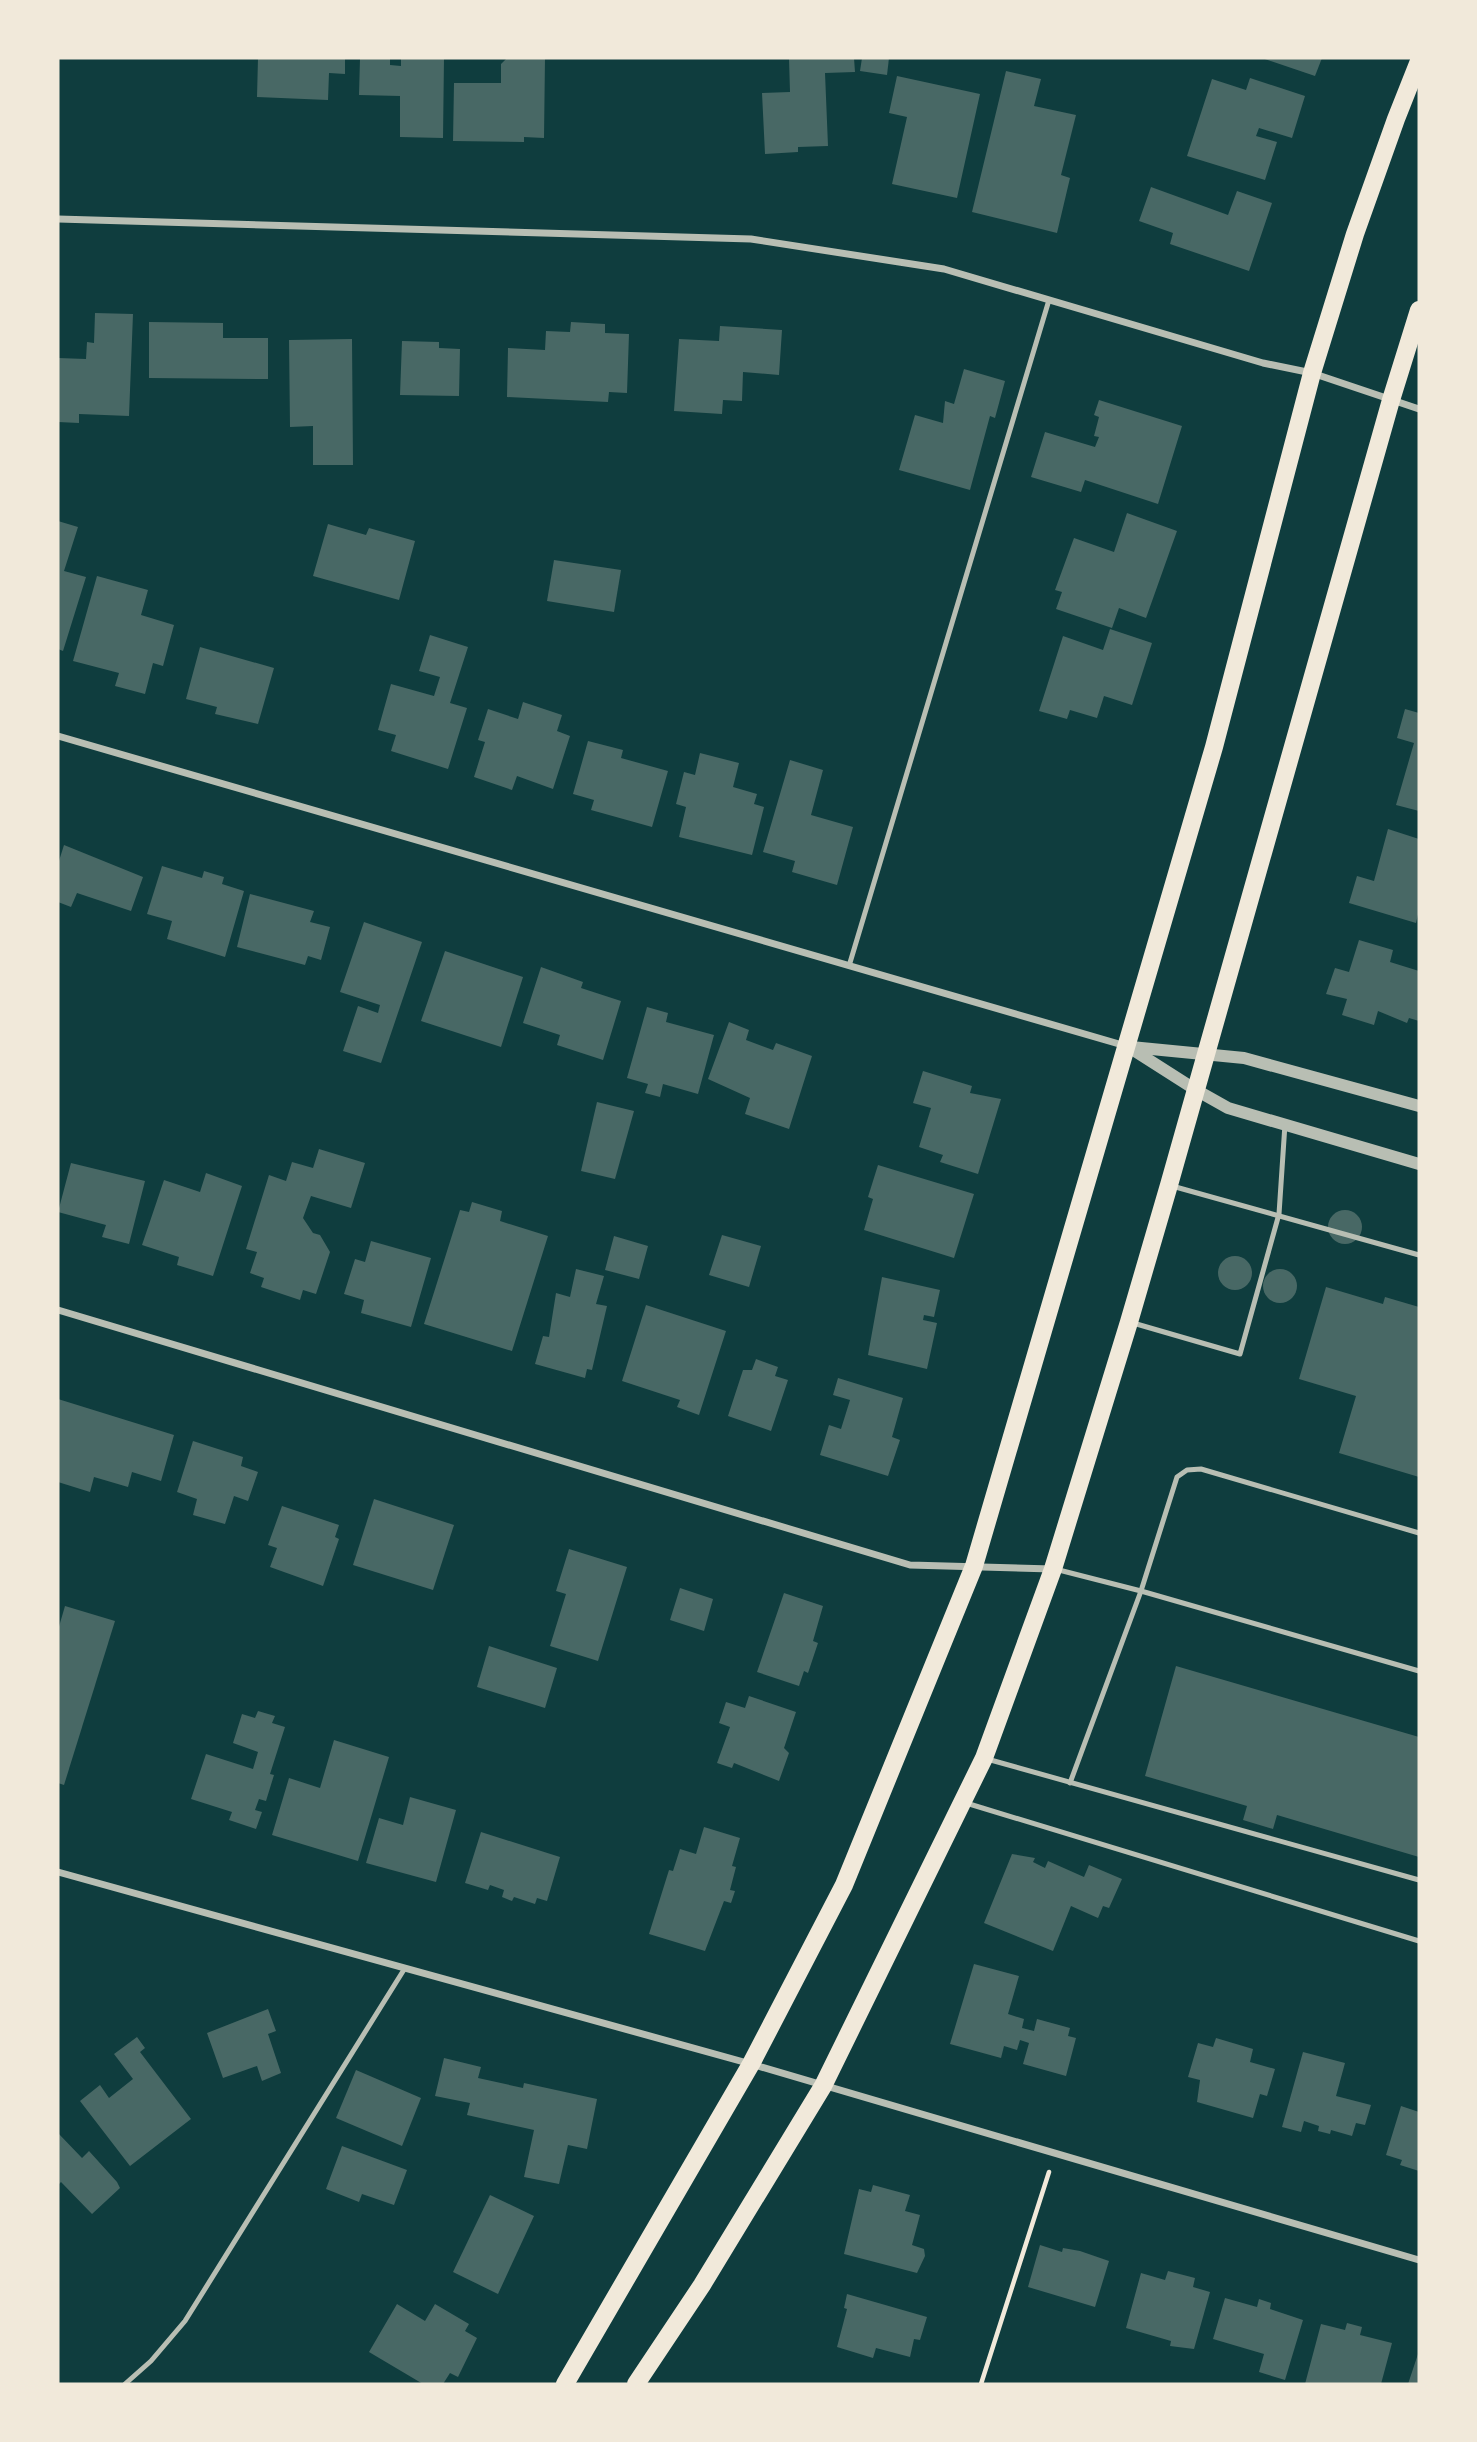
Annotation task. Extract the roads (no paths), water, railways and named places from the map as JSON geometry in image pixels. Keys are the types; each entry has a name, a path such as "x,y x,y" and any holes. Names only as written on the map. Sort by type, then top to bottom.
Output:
{"main road":[{"path":"565,2384 751,2064 844,1885 974,1566 1214,747 1312,373 1355,234 1419,61"},
{"path":"636,2384 702,2285 823,2086 984,1758 1053,1569 1129,1322 1391,400 1419,310"}],"street":[{"path":"58,219 751,240 944,269 1263,363 1312,373 1419,409"},
{"path":"58,736 1127,1046 1244,1058 1419,1106"},
{"path":"1127,1046 1228,1108 1419,1164"},
{"path":"58,1310 910,1565 1053,1569"},
{"path":"58,1872 751,2064 1419,2260"}],"lane":[{"path":"849,966 1049,300"},
{"path":"1129,1322 1240,1354 1279,1214 1285,1125"},
{"path":"1169,1185 1419,1255"},
{"path":"1070,1783 1141,1591 1177,1477 1187,1470 1201,1469 1419,1533"},
{"path":"1053,1569 1141,1591 1419,1671"},
{"path":"984,1758 1419,1880"},
{"path":"963,1802 1419,1941"},
{"path":"125,2384 151,2361 185,2321 405,1968"}]}
